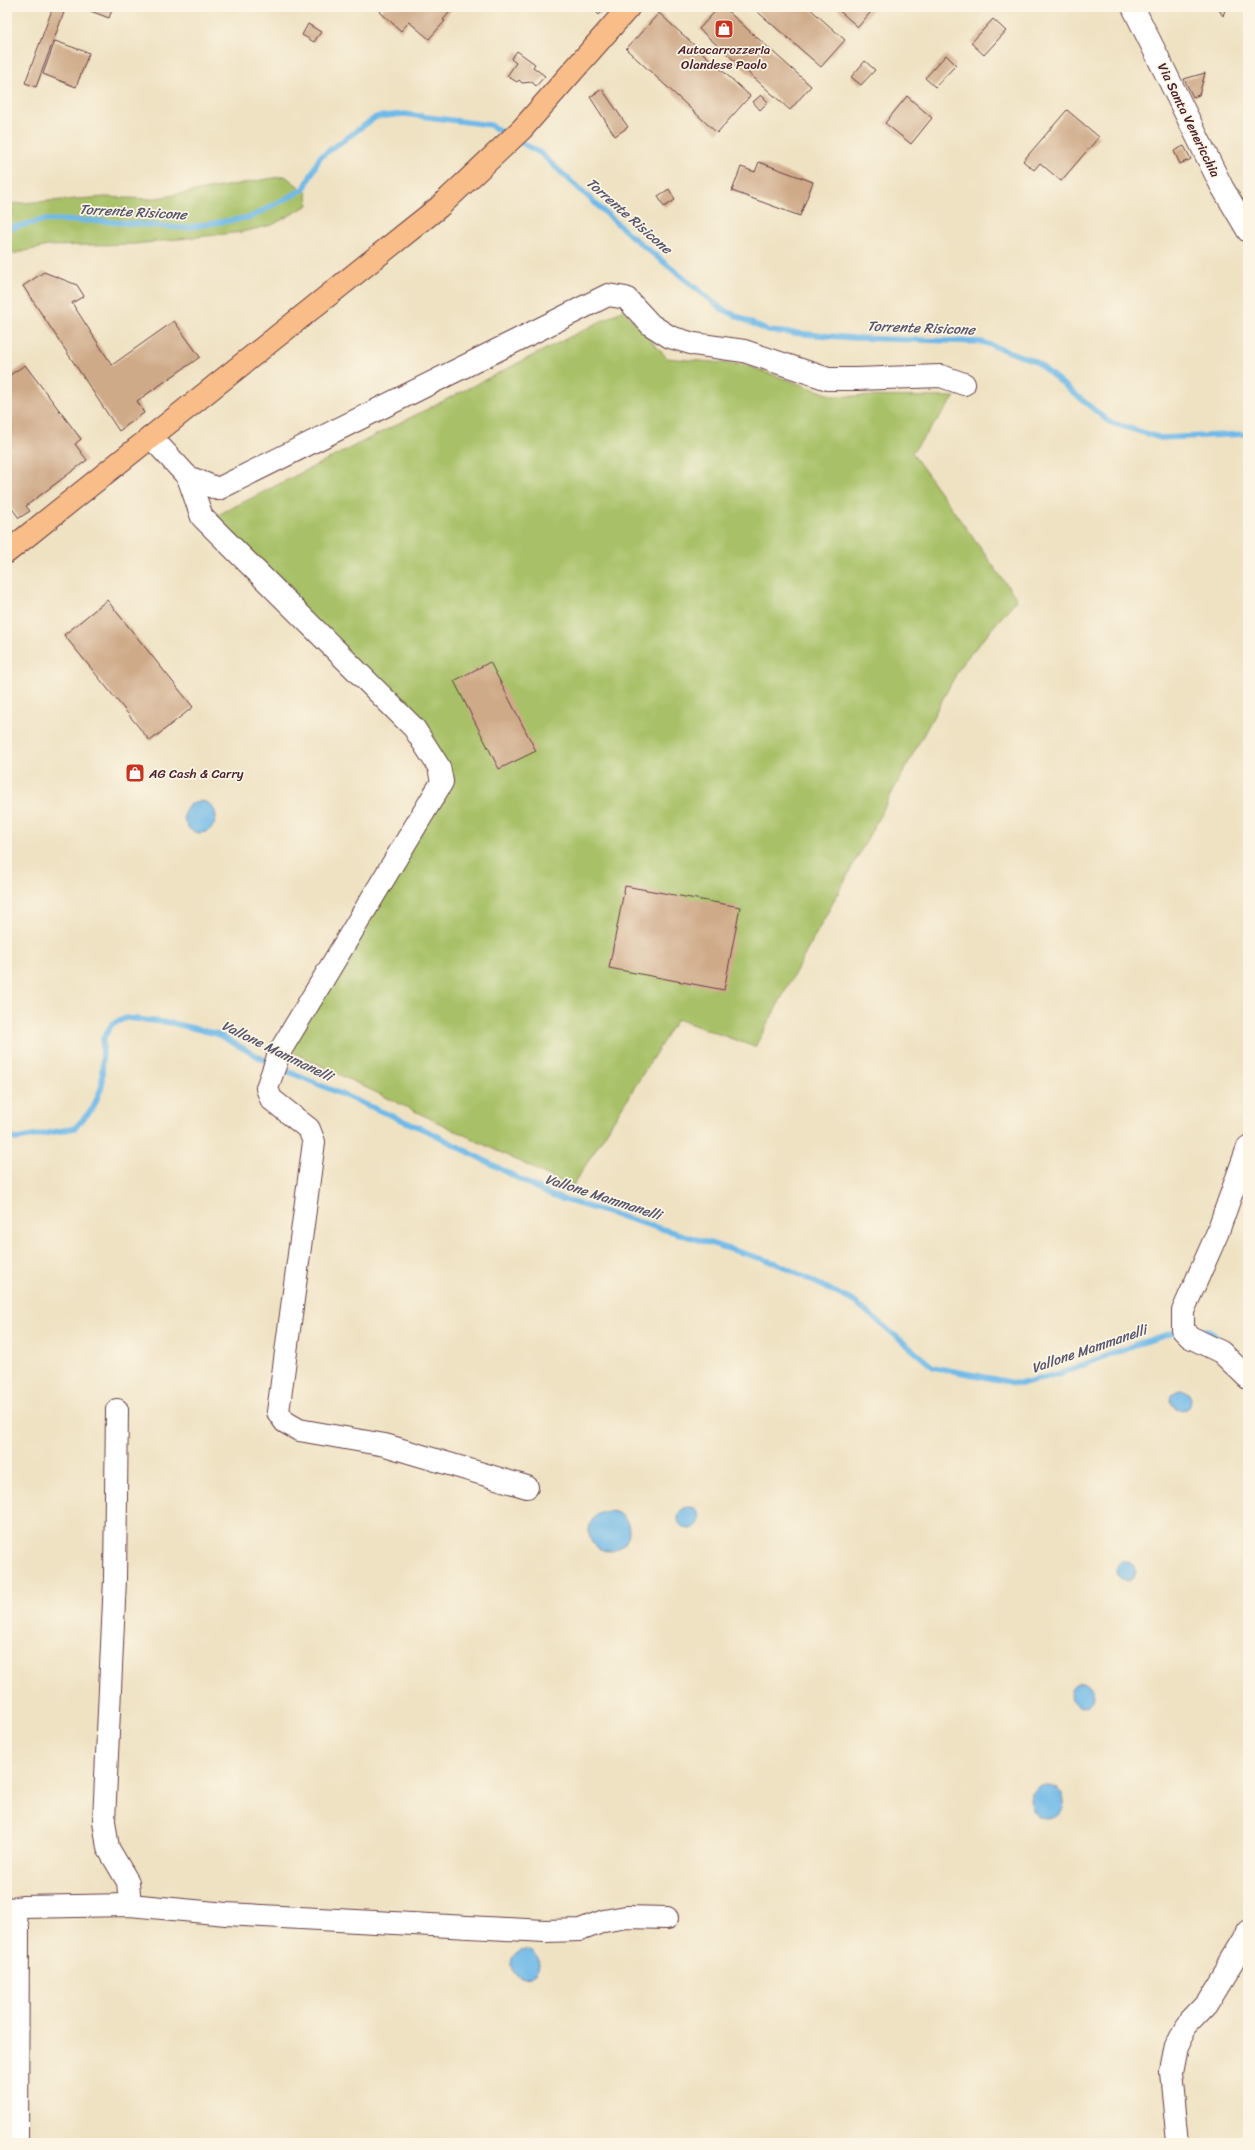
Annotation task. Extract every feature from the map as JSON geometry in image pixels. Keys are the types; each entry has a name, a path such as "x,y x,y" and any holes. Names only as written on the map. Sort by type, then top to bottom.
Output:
{"main road":[{"path":"7,552 439,207 506,146 629,7"}],"street":[{"name":"Via Santa Venericchia","path":"1133,7 1222,187 1248,231"},
{"path":"188,477 218,489 608,295 626,298 651,325 670,337 694,344 744,351 828,379 941,376 964,384"},
{"path":"151,437 188,477 202,517 414,728 439,766 442,782 280,1051 270,1076 267,1088 271,1099 309,1129 314,1142 278,1412 285,1422 299,1430 385,1445 527,1487"},
{"path":"1248,1146 1217,1234 1183,1311 1182,1317 1182,1330 1190,1337 1208,1344 1221,1352 1248,1378"},
{"path":"117,1410 115,1580 104,1821 108,1848 128,1882 130,1905"},
{"path":"18,2143 18,1927 8,1908 130,1905 226,1914 545,1931 580,1930 604,1921 626,1917 667,1918"},
{"path":"1178,2143 1171,2072 1176,2046 1186,2026 1206,2005 1246,1939 1248,1931"}],"green space":[{"path":"285,176 307,193 308,205 272,225 242,232 135,244 48,246 7,255 7,204 105,197 150,199"},
{"path":"623,310 667,358 745,365 834,396 955,397 912,453 1017,599 961,665 755,1047 677,1019 572,1187 286,1049 453,778 414,723 210,519"}],"water":[{"path":"197,801 203,801 213,808 216,817 215,823 209,830 203,833 197,833 187,826 184,820 184,814 191,804"},
{"path":"1181,1390 1188,1393 1191,1400 1188,1407 1181,1410 1174,1407 1171,1400 1174,1393"},
{"path":"689,1507 697,1510 700,1518 697,1526 689,1529 681,1526 678,1518 681,1510"},
{"path":"609,1511 623,1517 629,1531 623,1545 609,1551 595,1545 589,1531 595,1517"},
{"path":"1126,1561 1133,1564 1136,1571 1133,1578 1126,1581 1119,1578 1116,1571 1119,1564"},
{"path":"1082,1683 1091,1686 1094,1695 1091,1704 1082,1707 1073,1704 1070,1695 1073,1686"},
{"path":"1047,1785 1059,1790 1064,1802 1059,1814 1047,1819 1035,1814 1030,1802 1035,1790"},
{"path":"525,1950 531,1951 535,1954 538,1958 538,1970 535,1974 531,1977 525,1978 519,1977 515,1974 512,1970 511,1964 512,1958 515,1954 519,1951"}],"building":[{"path":"53,7 66,7 36,87 25,83"},
{"path":"80,7 113,7 109,18"},
{"path":"385,7 454,7 443,20 445,21 429,39 409,22 401,31 380,12"},
{"path":"591,7 607,7 599,15"},
{"path":"719,7 723,7 811,86 790,110 699,29"},
{"path":"752,7 808,7 845,40 821,67"},
{"path":"835,7 875,7 858,27"},
{"path":"1217,7 1226,7 1223,16"},
{"path":"659,13 750,96 717,133 626,49"},
{"path":"993,19 1006,31 984,55 971,43"},
{"path":"308,24 321,32 314,42 302,35"},
{"path":"55,41 89,53 76,87 43,74"},
{"path":"517,51 535,64 533,67 545,76 536,86 532,82 522,83 519,80 517,82 507,76 516,63 511,59"},
{"path":"946,55 956,65 935,87 925,78"},
{"path":"865,61 875,70 861,85 851,77"},
{"path":"1205,73 1199,95 1193,97 1184,79"},
{"path":"602,89 628,127 615,136 590,97"},
{"path":"761,95 768,102 760,110 753,102"},
{"path":"907,96 932,118 911,144 885,123"},
{"path":"1067,110 1099,137 1061,181 1040,163 1034,170 1023,161"},
{"path":"1184,146 1191,159 1180,164 1174,151"},
{"path":"759,162 813,182 800,216 732,191 741,167 755,172"},
{"path":"669,189 675,200 664,207 658,196"},
{"path":"44,272 77,285 84,296 72,303 112,365 174,321 200,357 137,401 144,413 119,431 23,286"},
{"path":"25,365 81,439 75,444 87,460 26,506 30,511 19,518 7,502 7,377"},
{"path":"107,600 193,707 150,741 64,635"},
{"path":"490,662 536,751 499,769 454,681"},
{"path":"625,886 740,907 724,990 609,968"}],"waterway":[{"name":"Torrente Risicone","path":"7,229 43,220 101,221 184,228 251,217 304,189 320,157 376,117 404,114 490,125 509,136"},
{"name":"Torrente Risicone","path":"517,140 540,153 631,236 722,309 768,331 854,338 982,342 1035,361 1109,422 1161,438 1248,434"},
{"name":"Vallone Mammanelli","path":"7,1137 17,1139 75,1128 93,1108 102,1086 103,1039 112,1024 126,1018 172,1023 217,1034 270,1063"},
{"name":"Vallone Mammanelli","path":"280,1068 432,1133 552,1196 776,1263 855,1302 933,1367 1020,1384 1068,1371 1134,1345 1179,1331"},
{"name":"Vallone Mammanelli","path":"1194,1330 1208,1330 1222,1343"}],"place":[{"name":"Autocarrozzeria Olandese Paolo","path":"724,29"},
{"name":"AG Cash & Carry","path":"135,773"}]}
